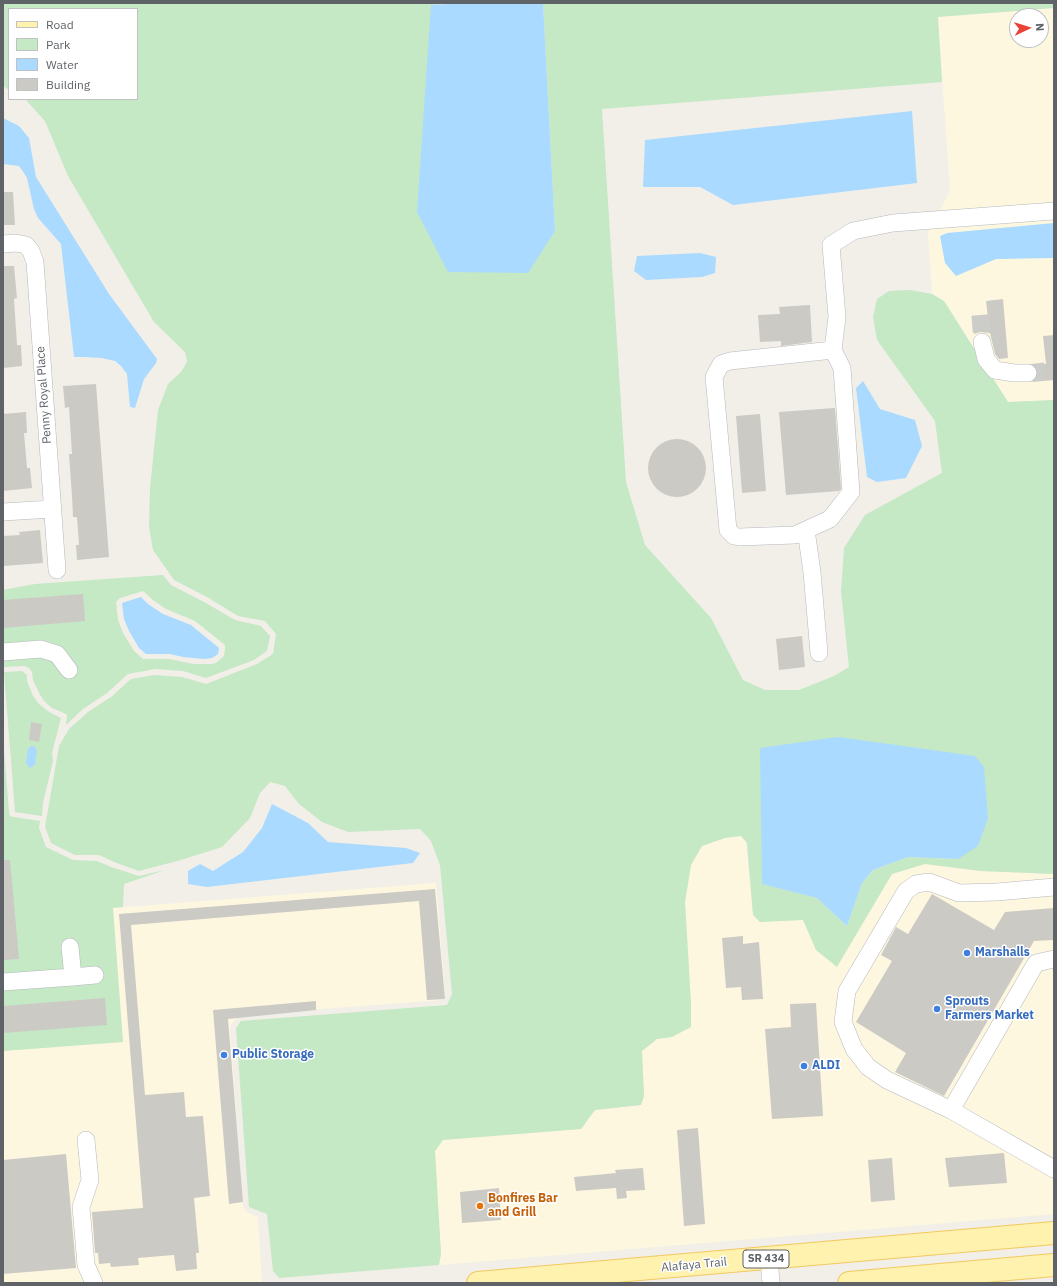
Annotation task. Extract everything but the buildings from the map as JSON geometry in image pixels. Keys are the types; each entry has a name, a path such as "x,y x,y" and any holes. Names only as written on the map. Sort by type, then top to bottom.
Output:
{"main road":[{"name":"Alafaya Trail","path":"478,1283 1054,1233"},
{"path":"983,1277 1002,1256 1054,1250"},
{"path":"849,1283 983,1277 1054,1265"}],"street":[{"path":"833,350 730,361 721,364 714,377 728,530 734,536 795,535 830,519 851,492 842,368 833,350 837,317 831,245 853,231 893,223 1054,211"},
{"name":"Penny Royal Place","path":"3,244 16,243 26,245 31,251 35,262 57,570"},
{"path":"982,342 986,359 995,370 1014,373 1028,373"},
{"path":"3,512 52,509"},
{"path":"806,530 812,572 819,653"},
{"path":"3,652 41,649 57,654 69,670"},
{"path":"1054,887 997,892 959,893 929,882 916,884 906,891 847,991 843,1022 854,1049 868,1067 887,1080 951,1110 1054,1169"},
{"path":"70,947 73,977"},
{"path":"951,1110 1036,964 1054,959"},
{"path":"3,982 95,975"},
{"path":"86,1140 90,1180 81,1207 86,1265 94,1283"},
{"path":"769,1258 770,1283"}],"shaded area":[{"path":"1049,8 1054,8 1054,400 1008,402 944,301 932,293 928,233 950,191 938,17 1009,11 1009,48 1049,48"},
{"path":"741,836 746,842 753,915 760,922 803,920 816,950 837,966 892,874 925,864 981,871 1054,874 1054,1214 439,1265 441,1254 435,1151 443,1140 581,1129 595,1110 641,1105 644,1096 642,1051 657,1039 672,1037 691,1003 685,902 691,865 702,846 725,838"},
{"path":"436,883 445,995 442,1000 240,1015 231,1025 230,1029 243,1207 246,1212 258,1217 262,1283 3,1283 3,1051 123,1042 113,908"}],"green space":[{"path":"3,3 463,3 431,5 555,231 543,3 1054,3 1054,8 1009,8 1009,11 938,17 942,82 602,109 626,482 645,545 711,618 743,680 765,690 799,690 834,676 849,667 841,591 844,548 865,515 942,473 935,421 877,340 873,317 877,299 889,291 910,290 932,294 944,301 1008,402 1054,400 1054,874 981,871 925,864 892,874 837,967 816,950 803,920 760,922 753,915 747,843 741,836 725,838 702,846 691,865 685,902 691,1027 672,1037 657,1039 642,1051 644,1096 641,1105 595,1110 581,1129 443,1140 435,1151 441,1254 439,1265 279,1278 273,1271 267,1214 249,1207 236,1028 241,1021 447,1005 452,994 440,865 431,841 420,829 348,832 322,822 299,804 285,786 270,782 260,793 250,818 222,847 181,860 139,871 99,855 75,855 51,843 45,827 59,746 69,729 88,712 111,697 131,679 154,675 182,677 206,684 257,664 273,654 276,634 265,621 238,616 207,597 174,580 153,550 149,527 150,488 158,410 168,384 181,372 187,362 185,352 154,322 68,176 45,121 26,100 138,100 138,8 8,8 8,89 3,86","holes":["988,818 958,859 908,857 873,870 862,883 847,926 817,898 763,884"]},
{"path":"163,575 171,585 235,620 261,626 270,636 267,651 254,660 206,678 183,671 155,669 128,674 107,693 83,709 66,725 67,715 52,708 44,701 33,680 32,672 29,668 24,666 3,667 3,590 35,584","holes":["143,591 166,609 195,621 225,645 224,656 216,663 212,664 193,664 169,659 143,659 134,651 123,633 118,620 116,602 120,598"]},
{"path":"22,671 27,675 27,681 33,696 39,704 49,712 61,718 52,753 53,761 43,803 42,816 15,812 4,672"},
{"path":"3,737 10,816 40,821 39,828 46,847 73,860 97,861 139,876 165,870 124,884 123,907 113,908 123,1042 3,1051"}],"water":[{"path":"463,3 543,3 555,231 528,273 448,272 417,212 431,5"},
{"path":"912,111 917,183 733,205 700,187 643,187 645,140"},
{"path":"3,118 19,126 29,138 36,177 109,294 157,359 156,363 144,379 135,408 130,407 127,374 121,366 115,361 102,358 74,357 61,244 38,218 34,209 27,178 19,166 3,164"},
{"path":"1054,223 1054,258 996,259 956,276 945,263 940,236 947,233"},
{"path":"700,253 716,257 715,273 702,277 646,280 634,271 637,256"},
{"path":"863,381 880,409 915,420 922,446 906,478 877,482 867,477 856,388"},
{"path":"141,597 148,604 163,614 191,625 219,648 218,654 212,658 204,659 170,654 146,654 139,648 129,631 124,619 122,603"},
{"path":"838,737 975,756 984,767 988,818 978,846 958,859 908,857 873,870 862,883 847,926 817,898 762,884 760,748"},
{"path":"31,746 34,746 37,750 35,765 30,768 26,763 28,749"},
{"path":"272,804 308,823 328,842 406,848 420,853 413,863 207,887 188,884 188,871 200,864 213,871 243,852 262,828"}],"tunnel":[{"path":"980,315 982,342"},
{"path":"1028,373 1054,370"}],"place":[{"name":"Marshalls","path":"967,953"},
{"name":"Sprouts Farmers Market","path":"937,1009"},
{"name":"Public Storage","path":"224,1055"},
{"name":"ALDI","path":"804,1066"},
{"name":"Bonfires Bar and Grill","path":"480,1206"}]}
